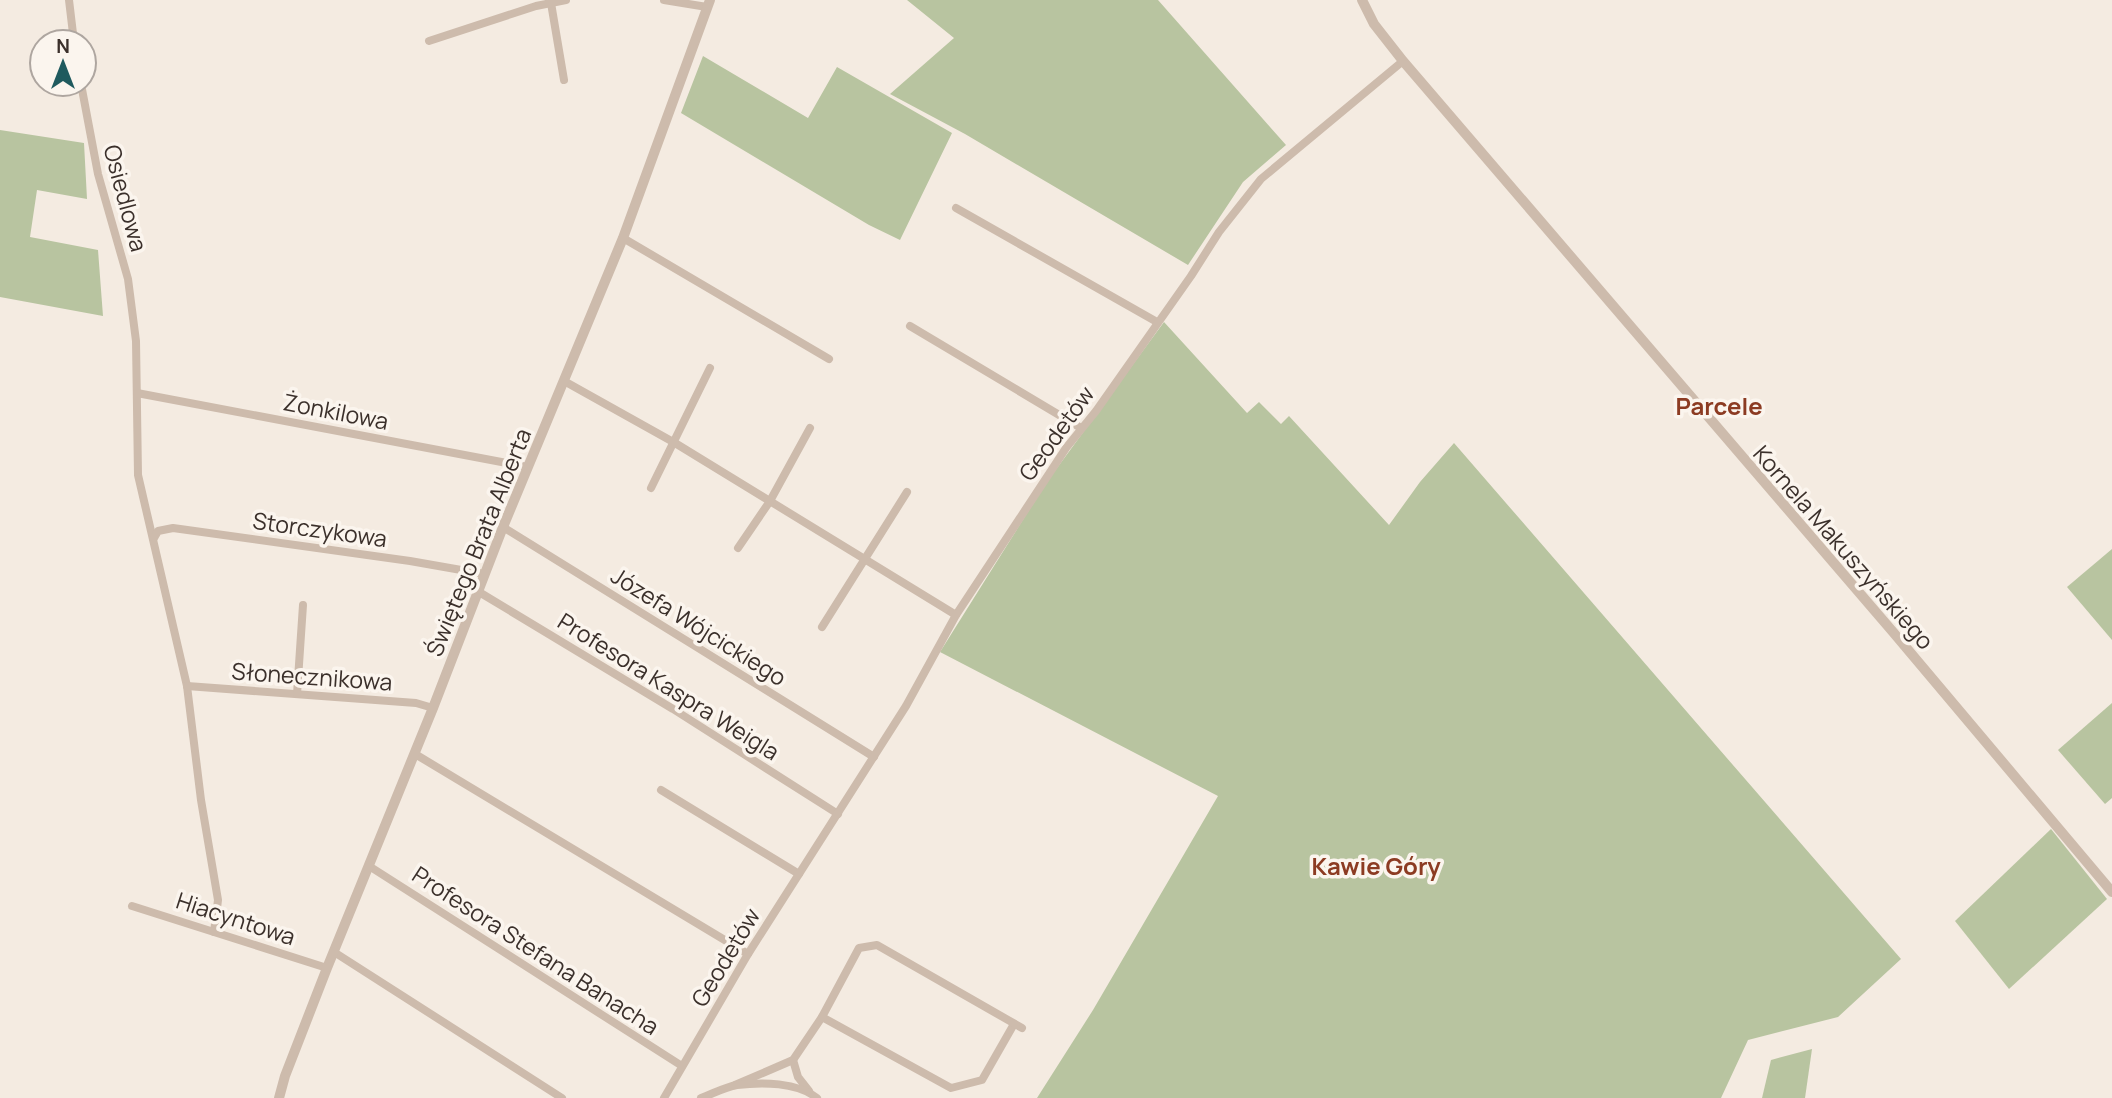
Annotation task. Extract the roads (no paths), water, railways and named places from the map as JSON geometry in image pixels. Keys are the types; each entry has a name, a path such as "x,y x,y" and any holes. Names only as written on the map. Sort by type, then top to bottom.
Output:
{"street":[{"path":"69,0 72,28"},
{"path":"429,41 566,0"},
{"path":"664,0 709,3"},
{"name":"Kornela Makuszyńskiego","path":"1365,2 1381,34 1403,61 2112,892"},
{"path":"551,3 564,80"},
{"name":"Świętego Brata Alberta","path":"279,1098 327,968 415,754 484,574 623,238 709,3"},
{"name":"Geodetów","path":"664,1098 748,954 906,706 956,615 1045,478 1096,411 1219,232 1261,179 1403,61"},
{"name":"Osiedlowa","path":"84,98 98,174 128,279 134,321 138,475 187,685 201,800 218,900 215,932"},
{"path":"956,208 1157,322"},
{"path":"623,238 829,359"},
{"path":"909,326 1081,428"},
{"path":"651,488 710,368"},
{"path":"564,381 675,443 956,615"},
{"name":"Żonkilowa","path":"137,393 528,467"},
{"path":"738,548 770,501 810,428"},
{"path":"822,627 907,492"},
{"name":"Józefa Wójcickiego","path":"503,527 874,757"},
{"name":"Storczykowa","path":"154,538 158,531 173,528 484,574"},
{"name":"Profesora Kaspra Weigla","path":"478,592 673,709 838,814"},
{"path":"297,694 303,605"},
{"name":"Słonecznikowa","path":"187,685 416,703 433,708"},
{"path":"415,754 748,954"},
{"path":"661,790 799,874"},
{"name":"Profesora Stefana Banacha","path":"369,866 682,1066"},
{"name":"Hiacyntowa","path":"132,906 327,968"},
{"path":"701,1098 793,1060 822,1017 859,948 877,945 1018,1026 982,1080 951,1088 822,1017"},
{"path":"334,952 562,1098"},
{"path":"793,1060 797,1077 817,1098"},
{"path":"735,1085 788,1086 809,1091"}],"district":[{"name":"Parcele","path":"1719,405"},
{"name":"Kawie Góry","path":"1376,865"}]}
